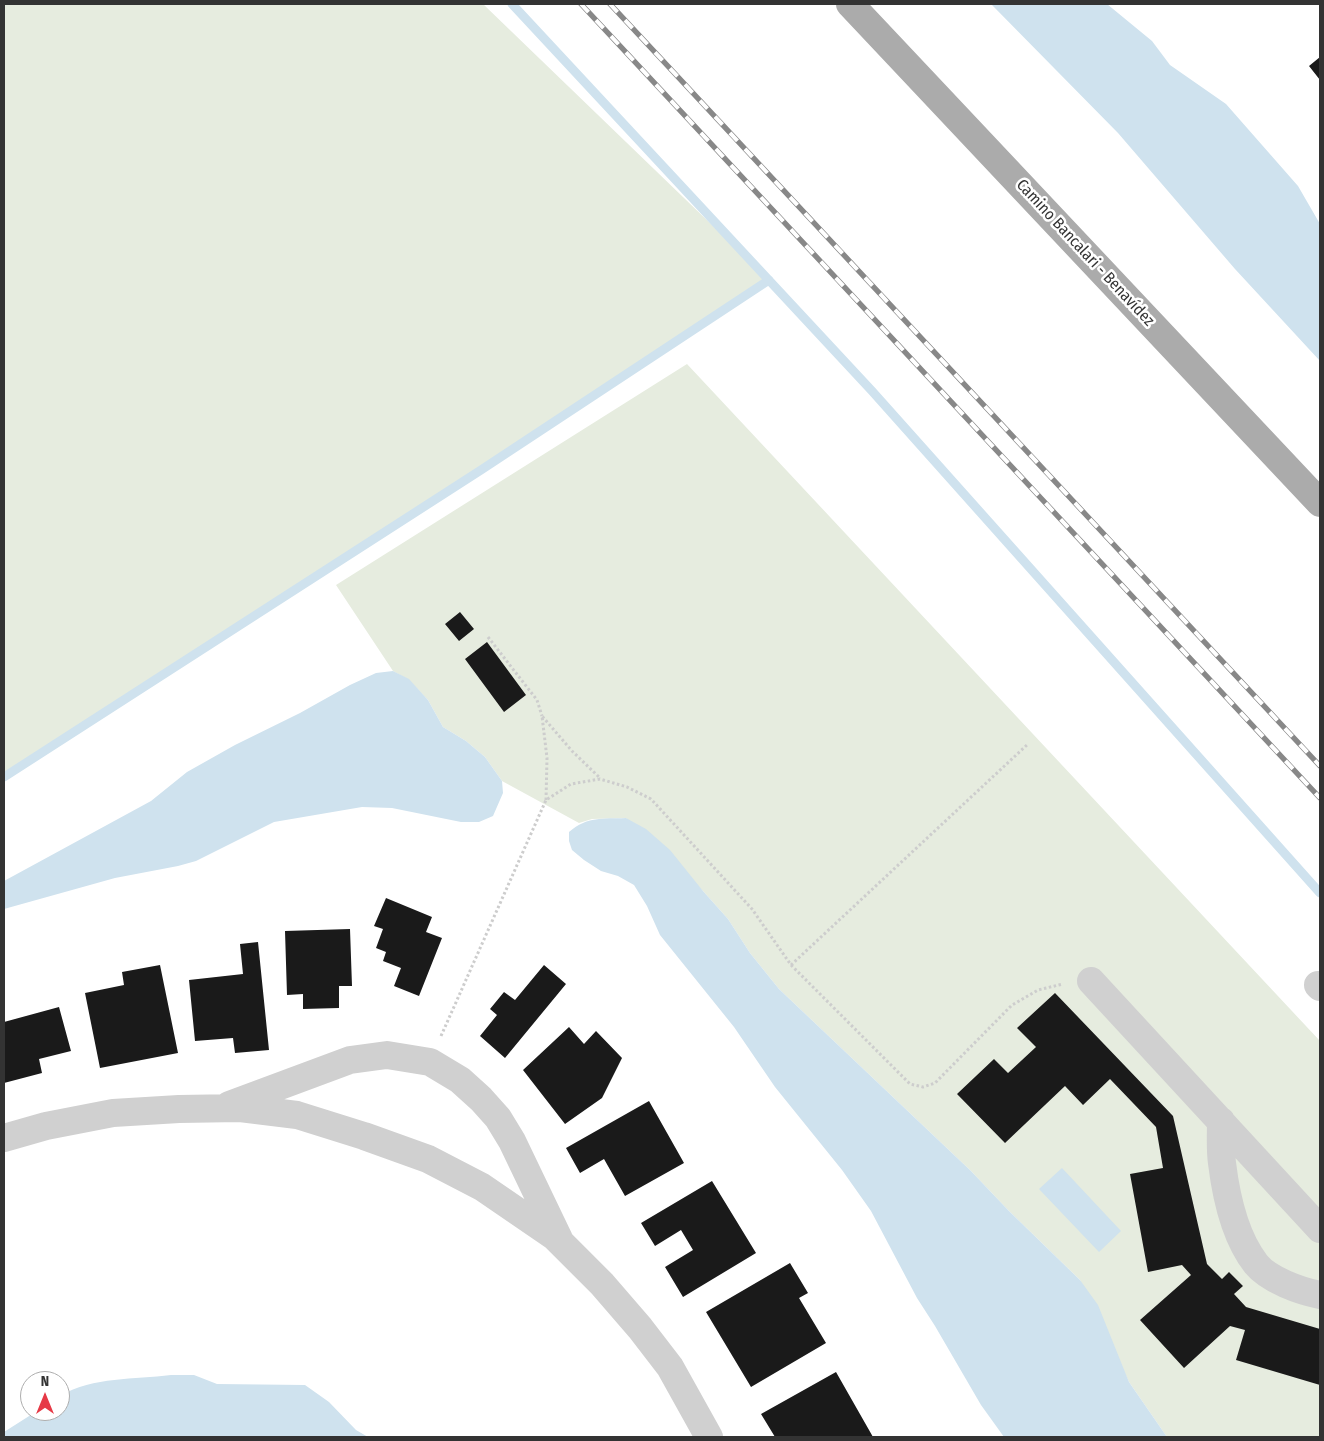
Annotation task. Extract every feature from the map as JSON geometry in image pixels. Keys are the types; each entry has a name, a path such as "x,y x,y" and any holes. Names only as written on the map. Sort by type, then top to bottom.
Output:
{"main road":[{"name":"Camino Bancalari - Benavídez","path":"850,4 1320,503"}],"street":[{"path":"1091,981 1320,1229"},
{"path":"220,1108 350,1060 387,1055 430,1062 460,1080 498,1118 512,1141 560,1243"},
{"path":"4,1138 46,1126 113,1113 240,1108 297,1115 428,1159 482,1187 555,1237 602,1284 640,1328 670,1367 709,1437"},
{"path":"1221,1121 1222,1163 1231,1206 1243,1243 1257,1265 1276,1279 1303,1292 1320,1295"}],"path":[{"path":"430,1062 546,800 547,758 542,716 537,700 488,637"},
{"path":"542,716 572,752 600,779 651,799 752,909 791,965 910,1084 923,1087 936,1083 1012,1005 1038,990 1063,984 1091,981"},
{"path":"791,965 1028,744"},
{"path":"546,800 572,784 600,779"}],"shaded area":[{"path":"4,4 483,4 769,280 4,775"},
{"path":"687,364 1320,1041 1320,1437 1167,1437 1129,1382 1080,1280 971,1171 779,989 750,953 728,919 703,891 626,818 592,819 579,823 502,781 485,757 466,741 443,727 428,700 409,680 393,671 336,585"}],"water":[{"path":"991,4 1107,4 1152,41 1170,65 1226,104 1298,186 1320,224 1320,361 1235,269 1118,133"},
{"path":"393,671 409,679 428,700 443,727 466,741 485,757 502,781 503,793 493,816 479,822 461,822 392,808 362,807 274,822 196,861 115,878 4,909 4,881 151,801 187,772 235,745 300,713 350,685 376,673"},
{"path":"626,818 646,829 670,850 728,919 750,953 779,989 971,1171 1080,1280 1098,1305 1129,1382 1167,1437 1004,1437 981,1405 917,1298 871,1211 842,1170 775,1087 734,1027 660,935 647,906 634,885 618,876 601,871 572,850 569,832 576,827 596,819"},
{"path":"1062,1168 1121,1231 1099,1252 1039,1189"},
{"path":"194,1375 217,1384 305,1385 329,1402 356,1430 368,1437 4,1437 4,1432 21,1421 70,1421 70,1391 86,1385 114,1380"}],"building":[{"path":"1320,57 1320,80 1309,66"},
{"path":"460,612 474,629 459,641 445,624"},
{"path":"487,642 526,695 504,712 465,659"},
{"path":"386,898 432,917 426,932 442,938 419,996 394,986 401,968 383,961 386,952 376,948 383,929 374,926"},
{"path":"350,929 352,986 339,986 339,1008 303,1009 303,994 287,995 285,931"},
{"path":"258,942 269,1050 235,1053 233,1038 195,1041 189,980 243,974 240,944"},
{"path":"160,965 178,1053 100,1068 85,993 124,985 122,972"},
{"path":"544,965 566,984 505,1058 480,1036 497,1015 490,1009 504,992 515,1000"},
{"path":"1055,993 1173,1116 1207,1264 1222,1279 1229,1272 1243,1286 1234,1294 1246,1307 1320,1329 1320,1385 1236,1360 1245,1330 1230,1326 1184,1368 1140,1320 1191,1275 1182,1265 1148,1272 1130,1174 1163,1168 1156,1127 1110,1079 1083,1105 1065,1086 1005,1143 957,1094 994,1059 1008,1073 1036,1047 1017,1028"},
{"path":"59,1007 71,1051 39,1059 42,1073 4,1083 4,1022"},
{"path":"569,1027 584,1044 596,1031 622,1058 602,1098 565,1124 523,1070"},
{"path":"649,1101 684,1163 625,1196 604,1159 580,1173 566,1148"},
{"path":"712,1181 756,1253 683,1297 665,1267 693,1250 681,1230 655,1246 641,1223"},
{"path":"790,1263 808,1293 799,1298 826,1343 751,1387 706,1312"},
{"path":"836,1372 873,1437 775,1437 761,1414"}],"waterway":[{"path":"512,4 872,391 1320,893"},
{"path":"4,777 481,470 769,280"}],"railway":[{"path":"581,4 1320,798"},
{"path":"610,4 1320,766"}]}
